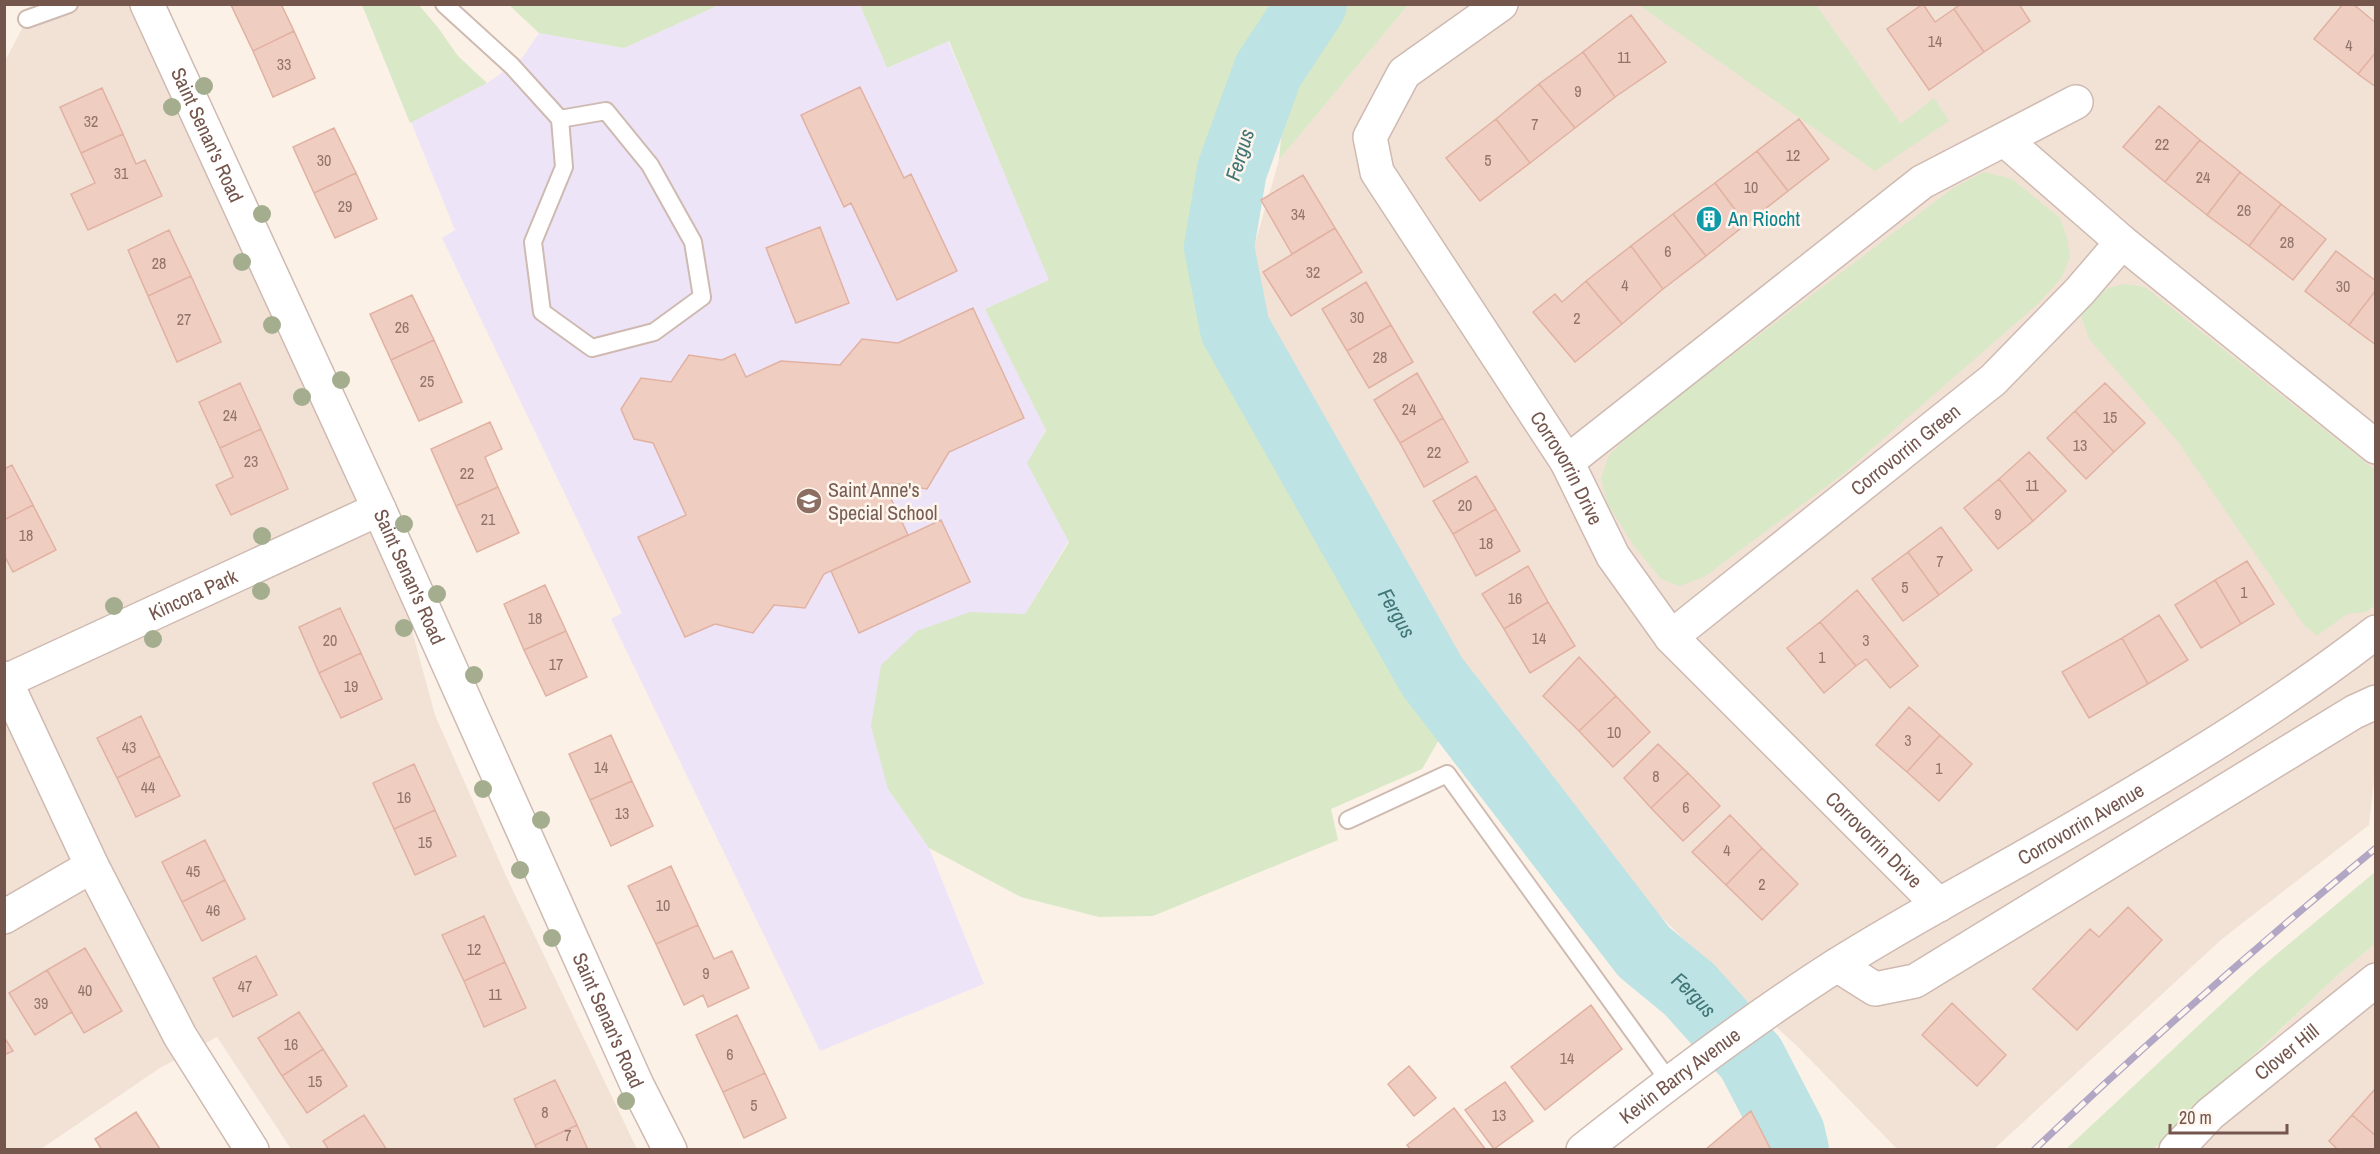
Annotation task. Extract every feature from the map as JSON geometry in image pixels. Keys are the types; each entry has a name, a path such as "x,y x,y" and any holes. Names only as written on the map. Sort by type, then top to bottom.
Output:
{"street":[{"name":"Saint Senan's Road","path":"147,4 379,509 633,1074 670,1149"},
{"name":"Corrovorrin Drive","path":"1501,4 1404,73 1370,137 1377,172 1568,462 1613,556 1671,637 1939,905"},
{"path":"1568,462 1922,182 2076,102"},
{"path":"2005,140 2122,242 2376,447"},
{"name":"Corrovorrin Green","path":"1671,637 1993,380 2079,292 2122,242"},
{"name":"Kincora Park","path":"252,1149 180,1036 92,866 5,680 379,509"},
{"name":"Corrovorrin Avenue","path":"1777,1006 1837,965 2064,835 2239,730 2376,632"},
{"path":"1837,965 1875,989 1915,981 2354,712 2376,702"},
{"path":"4,917 92,866"},
{"name":"Clover Hill","path":"2176,1149 2210,1114 2376,980"},
{"name":"Kevin Barry Avenue","path":"1583,1149 1669,1082 1777,1006"}],"lane":[{"path":"27,19 69,4"},
{"path":"444,4 512,66 560,119 564,167 533,242 542,312 592,348 654,332 702,297 693,242 650,165 606,111 560,119"},
{"path":"1348,820 1447,774 1669,1082"}],"shaded area":[{"path":"69,5 147,5 379,509 435,715 506,876 637,1149 291,1149 217,1037 160,1068 41,1149 5,1149 4,63 27,19"},
{"name":"Saint Anne's Special School","path":"719,5 860,5 887,68 948,41 1050,280 985,309 1046,428 1029,463 1069,540 1025,614 888,789 929,848 984,984 820,1051 611,619 622,613 442,238 455,230 411,122 487,83 512,66 523,57 539,33 624,48"},
{"path":"1408,5 2375,5 2376,764 2369,825 2222,939 1994,1149 1897,1149 1795,1044 1737,992 1540,797 1465,695 1241,292 1279,160"},
{"path":"2375,944 2375,1149 2154,1150 2341,972"}],"green space":[{"path":"362,5 419,5 458,56 487,83 410,123"},
{"path":"509,5 719,5 624,48 539,33"},
{"path":"860,5 1408,5 1279,160 1287,74 1241,292 1465,695 1422,769 1331,809 1338,840 1153,916 1099,917 1021,897 929,848 888,789 871,726 881,665 917,631 970,612 1025,614 1069,542 1027,463 1046,430 985,309 1049,280 949,41 887,68"},
{"path":"1639,5 1816,5 1901,124 1934,98 1949,121 1875,171"},
{"path":"1984,172 2012,179 2060,218 2067,237 2070,257 2062,277 2039,303 1842,475 1704,577 1679,586 1661,579 1634,546 1607,503 1601,478 1609,455 1634,430 1953,188"},
{"path":"2125,284 2145,287 2375,470 2375,605 2366,612 2347,614 2317,636 2304,625 2176,439 2089,339 2081,316 2085,309 2098,294"},
{"path":"2375,872 2375,944 2341,972 2154,1149 2065,1150 2258,970"}],"building":[{"path":"281,4 294,31 253,51 231,5"},
{"path":"1923,4 1935,22 1954,9 1984,52 1929,90 1887,29"},
{"path":"1961,4 2019,4 2030,21 1984,52 1954,9"},
{"path":"2343,4 2353,4 2376,23 2376,52 2358,74 2314,39"},
{"path":"1631,15 1666,62 1615,97 1583,52"},
{"path":"294,31 315,78 273,97 253,51"},
{"path":"1583,52 1615,97 1575,128 1539,84"},
{"path":"2376,52 2376,87 2358,74"},
{"path":"1539,84 1575,128 1530,163 1496,119"},
{"path":"860,87 904,178 911,174 957,271 897,300 851,203 844,207 801,115"},
{"path":"102,88 123,134 81,153 60,107"},
{"path":"2159,106 2200,140 2165,182 2123,147"},
{"path":"1496,119 1530,163 1480,201 1446,158"},
{"path":"1799,119 1829,159 1788,191 1757,151"},
{"path":"334,128 356,173 314,193 293,147"},
{"path":"123,134 136,164 145,160 162,196 88,230 71,194 95,183 81,153"},
{"path":"2200,140 2240,172 2207,215 2165,182"},
{"path":"1757,151 1788,191 1746,224 1715,183"},
{"path":"2240,172 2281,204 2249,246 2207,215"},
{"path":"356,173 377,219 335,238 314,193"},
{"path":"1303,175 1335,228 1292,254 1261,200"},
{"name":"An Riocht","path":"1715,183 1746,224 1706,256 1673,214"},
{"path":"2281,204 2326,239 2293,280 2249,246"},
{"path":"1673,214 1706,256 1663,289 1631,246"},
{"path":"820,227 849,303 796,323 766,248"},
{"path":"1335,228 1362,272 1291,316 1263,272"},
{"path":"169,230 191,276 148,296 128,250"},
{"path":"1631,246 1663,289 1622,324 1586,281"},
{"path":"2336,251 2376,281 2376,290 2349,325 2305,291"},
{"path":"191,276 221,342 177,362 148,296"},
{"path":"1586,281 1622,324 1575,362 1533,312 1555,294 1562,302"},
{"path":"1366,282 1391,325 1347,351 1322,309"},
{"path":"2376,290 2376,345 2349,325"},
{"path":"412,295 434,340 391,360 370,314"},
{"path":"973,308 1024,418 949,452 927,489 891,483 887,490 908,535 824,574 805,608 774,605 753,633 715,624 685,637 638,537 686,515 653,443 634,439 621,409 641,378 671,382 689,355 722,360 735,354 746,377 781,361 840,365 862,339 898,343"},
{"path":"1391,325 1413,362 1369,388 1347,351"},
{"path":"434,340 462,402 419,421 391,360"},
{"path":"1417,373 1443,418 1400,443 1374,400"},
{"path":"240,383 261,429 220,448 199,402"},
{"path":"2105,383 2145,423 2114,452 2075,411"},
{"path":"2075,411 2114,452 2086,479 2047,438"},
{"path":"1443,418 1468,462 1424,487 1400,443"},
{"path":"490,422 502,449 485,457 498,487 456,506 431,449"},
{"path":"261,429 288,489 231,515 216,485 233,477 220,448"},
{"path":"2029,452 2066,491 2033,521 1999,479"},
{"path":"12,465 33,505 4,520 4,469"},
{"path":"1476,476 1496,509 1453,534 1433,501"},
{"path":"1999,479 2033,521 1998,549 1964,508"},
{"path":"498,487 519,533 477,552 456,506"},
{"path":"33,505 56,550 13,572 4,555 4,520"},
{"path":"1496,509 1520,551 1476,576 1453,534"},
{"path":"941,520 970,582 859,633 831,571"},
{"path":"1941,527 1972,570 1939,595 1908,552"},
{"path":"1908,552 1939,595 1903,621 1872,579"},
{"path":"2247,561 2274,604 2241,624 2215,580"},
{"path":"1528,566 1548,602 1504,629 1482,594"},
{"path":"2215,580 2241,624 2201,648 2175,605"},
{"path":"545,585 566,631 524,650 504,604"},
{"path":"1857,590 1918,666 1890,688 1866,659 1856,666 1820,622"},
{"path":"1548,602 1575,646 1530,673 1504,629"},
{"path":"340,608 361,653 319,673 299,627"},
{"path":"2159,615 2188,660 2148,684 2122,638"},
{"path":"1820,622 1856,666 1824,693 1787,648"},
{"path":"566,631 587,677 546,696 524,650"},
{"path":"2122,638 2148,684 2089,718 2062,672"},
{"path":"361,653 382,699 341,718 319,673"},
{"path":"1579,657 1616,696 1579,731 1543,696"},
{"path":"1616,696 1650,732 1613,767 1579,731"},
{"path":"1909,707 1940,735 1907,772 1876,745"},
{"path":"141,716 160,756 117,778 97,738"},
{"path":"611,735 632,781 590,800 569,754"},
{"path":"1940,735 1972,764 1939,801 1907,772"},
{"path":"1658,744 1688,773 1651,808 1624,778"},
{"path":"160,756 180,796 136,817 117,778"},
{"path":"414,764 435,810 394,829 373,783"},
{"path":"1688,773 1720,806 1683,841 1651,808"},
{"path":"632,781 653,826 611,846 590,800"},
{"path":"435,810 456,856 415,875 394,829"},
{"path":"1730,815 1762,848 1726,885 1692,852"},
{"path":"205,840 225,880 182,902 162,862"},
{"path":"1762,848 1798,884 1762,920 1726,885"},
{"path":"671,866 698,925 656,944 628,886"},
{"path":"225,880 245,919 202,941 182,902"},
{"path":"2128,907 2162,940 2077,1030 2033,989 2090,929 2099,937"},
{"path":"484,916 505,962 464,981 442,935"},
{"path":"698,925 714,959 732,951 749,988 708,1007 703,995 684,1005 656,944"},
{"path":"85,948 122,1011 84,1033 47,970"},
{"path":"256,956 277,995 233,1017 213,978"},
{"path":"505,962 526,1008 484,1027 464,981"},
{"path":"47,970 72,1012 35,1035 9,993"},
{"path":"1952,1003 2006,1055 1977,1086 1922,1035"},
{"path":"1591,1005 1622,1049 1545,1110 1511,1067"},
{"path":"299,1012 323,1049 282,1076 258,1038"},
{"path":"737,1015 765,1073 723,1092 696,1035"},
{"path":"4,1037 13,1051 4,1055"},
{"path":"323,1049 347,1086 307,1113 282,1076"},
{"path":"1409,1066 1436,1098 1414,1116 1388,1084"},
{"path":"765,1073 786,1118 744,1138 723,1092"},
{"path":"555,1080 577,1125 535,1145 514,1099"},
{"path":"1505,1082 1533,1121 1494,1149 1465,1110"},
{"path":"2376,1088 2376,1136 2352,1115"},
{"path":"1454,1108 1486,1150 1411,1150 1407,1145"},
{"path":"1751,1111 1771,1150 1705,1150"},
{"path":"136,1112 160,1149 102,1150 95,1139"},
{"path":"364,1115 387,1150 329,1150 323,1141"},
{"path":"2352,1115 2376,1136 2376,1150 2338,1150 2329,1141"},
{"path":"577,1125 588,1150 537,1150 535,1145"}],"waterway":[{"name":"Fergus","path":"1312,4 1268,71 1232,170 1219,247 1235,329 1432,676 1644,952 1689,989 1751,1058 1790,1133 1794,1150"}],"railway":[{"path":"2034,1150 2202,996 2376,848"}],"place":[{"name":"An Riocht","path":"1709,219"},
{"name":"Saint Anne's Special School","path":"809,501"}]}
